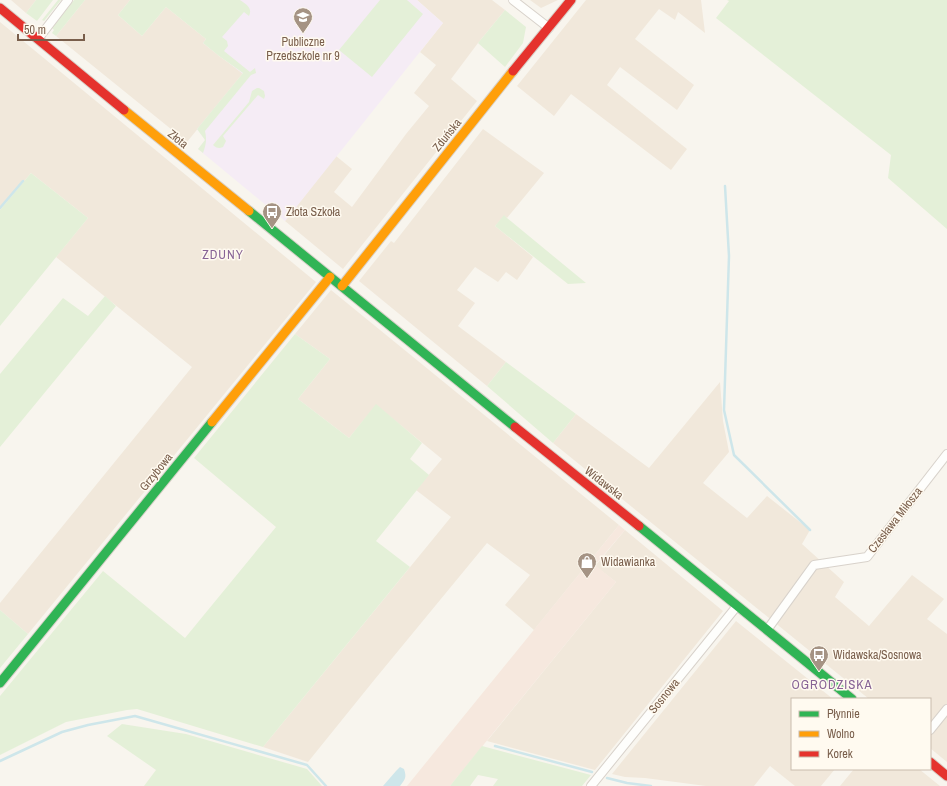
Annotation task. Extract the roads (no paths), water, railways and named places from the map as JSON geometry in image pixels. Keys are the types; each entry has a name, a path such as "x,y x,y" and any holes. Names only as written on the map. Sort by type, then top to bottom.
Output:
{"street":[{"path":"38,39 68,0"},
{"path":"513,0 549,28"},
{"name":"Zduńska","path":"342,286 571,0"},
{"name":"Złota","path":"0,8 127,113 342,286"},
{"name":"Grzybowa","path":"0,683 330,277"},
{"name":"Widawska","path":"342,286 851,698"},
{"name":"Czesława Miłosza","path":"767,630 814,565 867,557 947,454"},
{"name":"Sosnowa","path":"591,786 737,606"},
{"path":"931,729 947,709"},
{"path":"931,763 947,776"}],"water":[{"path":"400,767 404,769 405,776 400,786 383,786 396,771"}],"waterway":[{"path":"0,208 23,181"},
{"path":"725,186 729,256 724,410 734,455 810,530"},
{"path":"0,761 62,732 88,725 135,716 307,765 326,786"},
{"path":"495,746 592,772"},
{"path":"607,778 627,783 651,786"}],"place":[{"name":"Publiczne Przedszkole nr 9","path":"303,34"},
{"name":"Złota Szkoła","path":"272,229"},
{"name":"Widawianka","path":"587,579"},
{"name":"Widawska/Sosnowa","path":"819,672"}],"district":[{"name":"ZDUNY","path":"223,254"},
{"name":"OGRODZISKA","path":"832,684"}]}
